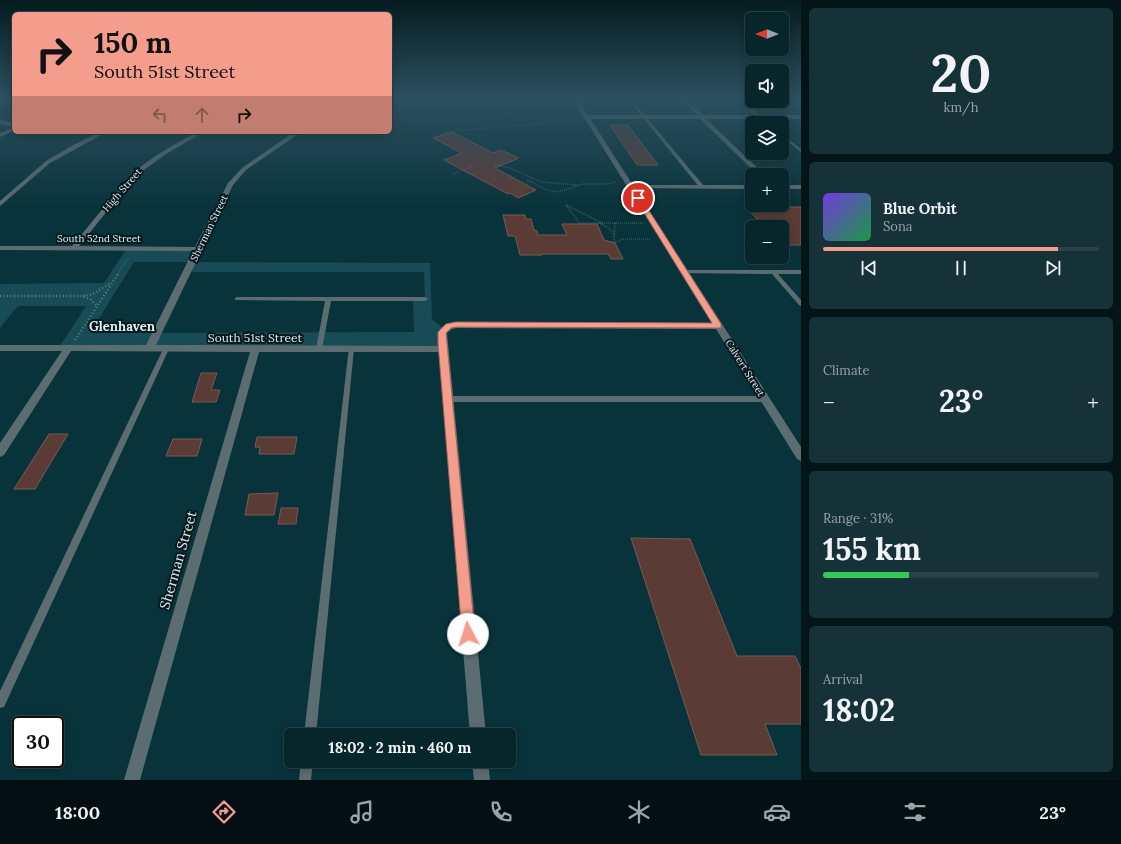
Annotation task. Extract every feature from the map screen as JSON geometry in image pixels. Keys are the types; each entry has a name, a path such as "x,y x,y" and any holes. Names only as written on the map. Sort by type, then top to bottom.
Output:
{"street":[{"path":"0,204 48,162 99,134"},
{"name":"High Street","path":"74,248 140,169 158,156 197,134"},
{"name":"Sherman Street","path":"150,349 230,184 244,169 291,134"},
{"name":"Calvert Street","path":"598,134 801,456"},
{"path":"719,134 755,168"},
{"path":"631,187 745,187"},
{"path":"789,187 801,188"},
{"name":"South 52nd Street","path":"0,248 198,249"},
{"path":"477,728 447,399 442,336 444,328 456,325 718,326"},
{"name":"South 51st Street","path":"0,348 443,349"},
{"path":"0,452 68,349"},
{"name":"Sherman Street","path":"132,780 254,349"},
{"path":"481,768 482,780"}],"lane":[{"path":"658,134 702,187"},
{"path":"789,141 801,151"},
{"path":"685,272 801,272"},
{"path":"774,272 801,304"},
{"path":"237,299 425,299"},
{"path":"320,349 328,299"},
{"path":"0,703 166,349"},
{"path":"311,728 351,349"},
{"path":"447,399 765,399"},
{"path":"305,780 306,768"}],"path":[{"path":"495,165 514,168 530,178 560,185 588,184 601,187"},
{"path":"453,174 473,166"},
{"path":"523,182 530,178"},
{"path":"527,180 553,192 564,191 580,185"},
{"path":"596,185 617,182"},
{"path":"614,235 609,228 600,223 566,205 579,223 600,223 615,223 654,223"},
{"path":"615,223 614,243 623,239 651,239"},
{"path":"74,340 130,255"},
{"path":"83,296 103,290 112,283"},
{"path":"0,296 83,296 90,298 97,306"}],"shaded area":[{"path":"127,248 198,249 192,262 430,263 432,319 444,329 443,349 58,349 86,306 18,306 0,328 0,284 104,283","holes":["134,262 192,262 187,272 424,272 425,299 413,299 414,332 90,333"]}],"building":[{"path":"444,134 457,134 493,153 501,150 519,158 495,168 536,190 518,198 510,193 508,194 444,160 462,153 433,138"},
{"path":"616,134 635,134 658,165 637,165"},
{"path":"789,207 801,207 801,245 789,245 789,220 758,220 750,212 789,212"},
{"path":"503,215 525,215 526,219 531,219 534,230 537,231 538,235 567,235 562,224 597,224 604,240 615,243 623,259 611,259 608,254 520,255 515,236 508,236"},
{"path":"201,373 217,373 211,390 220,390 216,402 192,402"},
{"path":"49,434 68,434 35,489 14,489"},
{"path":"257,437 297,437 294,454 259,454 260,447 255,447"},
{"path":"173,439 202,439 197,456 166,456"},
{"path":"278,493 274,515 245,515 249,494"},
{"path":"281,508 298,508 296,524 278,524"},
{"path":"631,538 690,539 737,656 795,656 801,668 801,724 765,724 777,755 701,755"}],"district":[{"name":"Glenhaven","path":"122,326"}],"route":[{"path":"468,634 442,332 444,328 456,325 718,326 638,198"}]}
